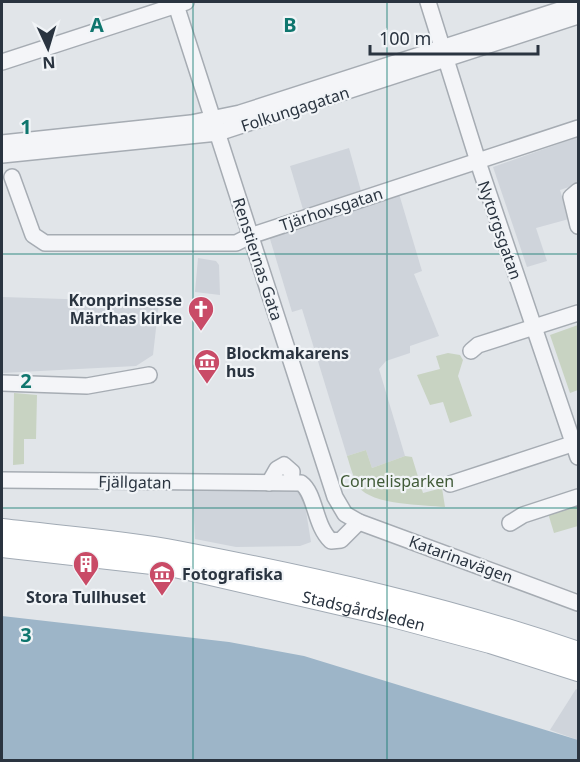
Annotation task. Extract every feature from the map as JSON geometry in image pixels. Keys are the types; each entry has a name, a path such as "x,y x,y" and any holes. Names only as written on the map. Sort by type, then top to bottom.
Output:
{"main road":[{"name":"Stadsgårdsleden","path":"2,529 176,551 260,579 490,643 579,671"},
{"name":"Stadsgårdsleden","path":"2,547 170,566 402,599 500,625 579,652"}],"street":[{"name":"Nytorgsgatan","path":"428,2 478,161 577,448"},
{"path":"2,62 179,3"},
{"name":"Renstiernas Gata","path":"179,3 250,236 335,497 345,514"},
{"name":"Folkungagatan","path":"2,155 215,126 444,53 579,4"},
{"name":"Folkungagatan","path":"444,53 579,16"},
{"name":"Folkungagatan","path":"2,142 215,126"},
{"name":"Tjärhovsgatan","path":"12,177 33,235 45,243 236,243 250,236 579,128"},
{"path":"579,191 571,197 579,226"},
{"path":"471,351 478,345 579,313"},
{"path":"2,383 87,386 149,375"},
{"path":"450,484 577,448"},
{"name":"Fjällgatan","path":"2,480 269,483 277,469 284,465 292,472 291,482 305,486 318,524 331,541 341,540 359,522"},
{"path":"510,523 523,515 579,497"},
{"name":"Katarinavägen","path":"345,514 359,522 579,603"}],"shaded area":[{"path":"578,137 578,184 560,190 569,219 536,228 547,261 527,267 493,167"},
{"path":"349,148 363,198 397,187 422,271 414,274 439,336 410,346 410,353 386,361 379,369 405,456 372,468 366,450 347,456 302,309 292,312 267,229 305,216 290,166"},
{"path":"198,258 216,261 219,265 220,295 195,292"},
{"path":"2,297 159,302 153,355 136,366 2,373"},
{"path":"192,483 302,486 311,542 300,546 236,547 195,539"},
{"path":"576,689 578,690 578,740 550,730"}],"green space":[{"path":"578,325 578,390 570,393 550,335"},
{"path":"448,353 460,355 463,360 458,376 472,416 450,423 443,402 430,405 417,375 440,369 436,356"},
{"path":"14,393 37,395 36,439 24,439 24,464 13,465"},
{"name":"Cornelisparken","path":"366,450 372,468 405,456 412,457 423,493 442,488 445,507 386,501 365,493 357,483 347,456"},
{"path":"578,501 578,526 554,533 547,510"}],"water":[{"path":"2,616 229,642 304,656 578,740 578,760 2,760"}],"place":[{"name":"Kronprinsesse Märthas kirke","path":"201,332"},
{"name":"Blockmakarens hus","path":"207,385"},
{"name":"Stora Tullhuset","path":"86,587"},
{"name":"Fotografiska","path":"162,597"}]}
